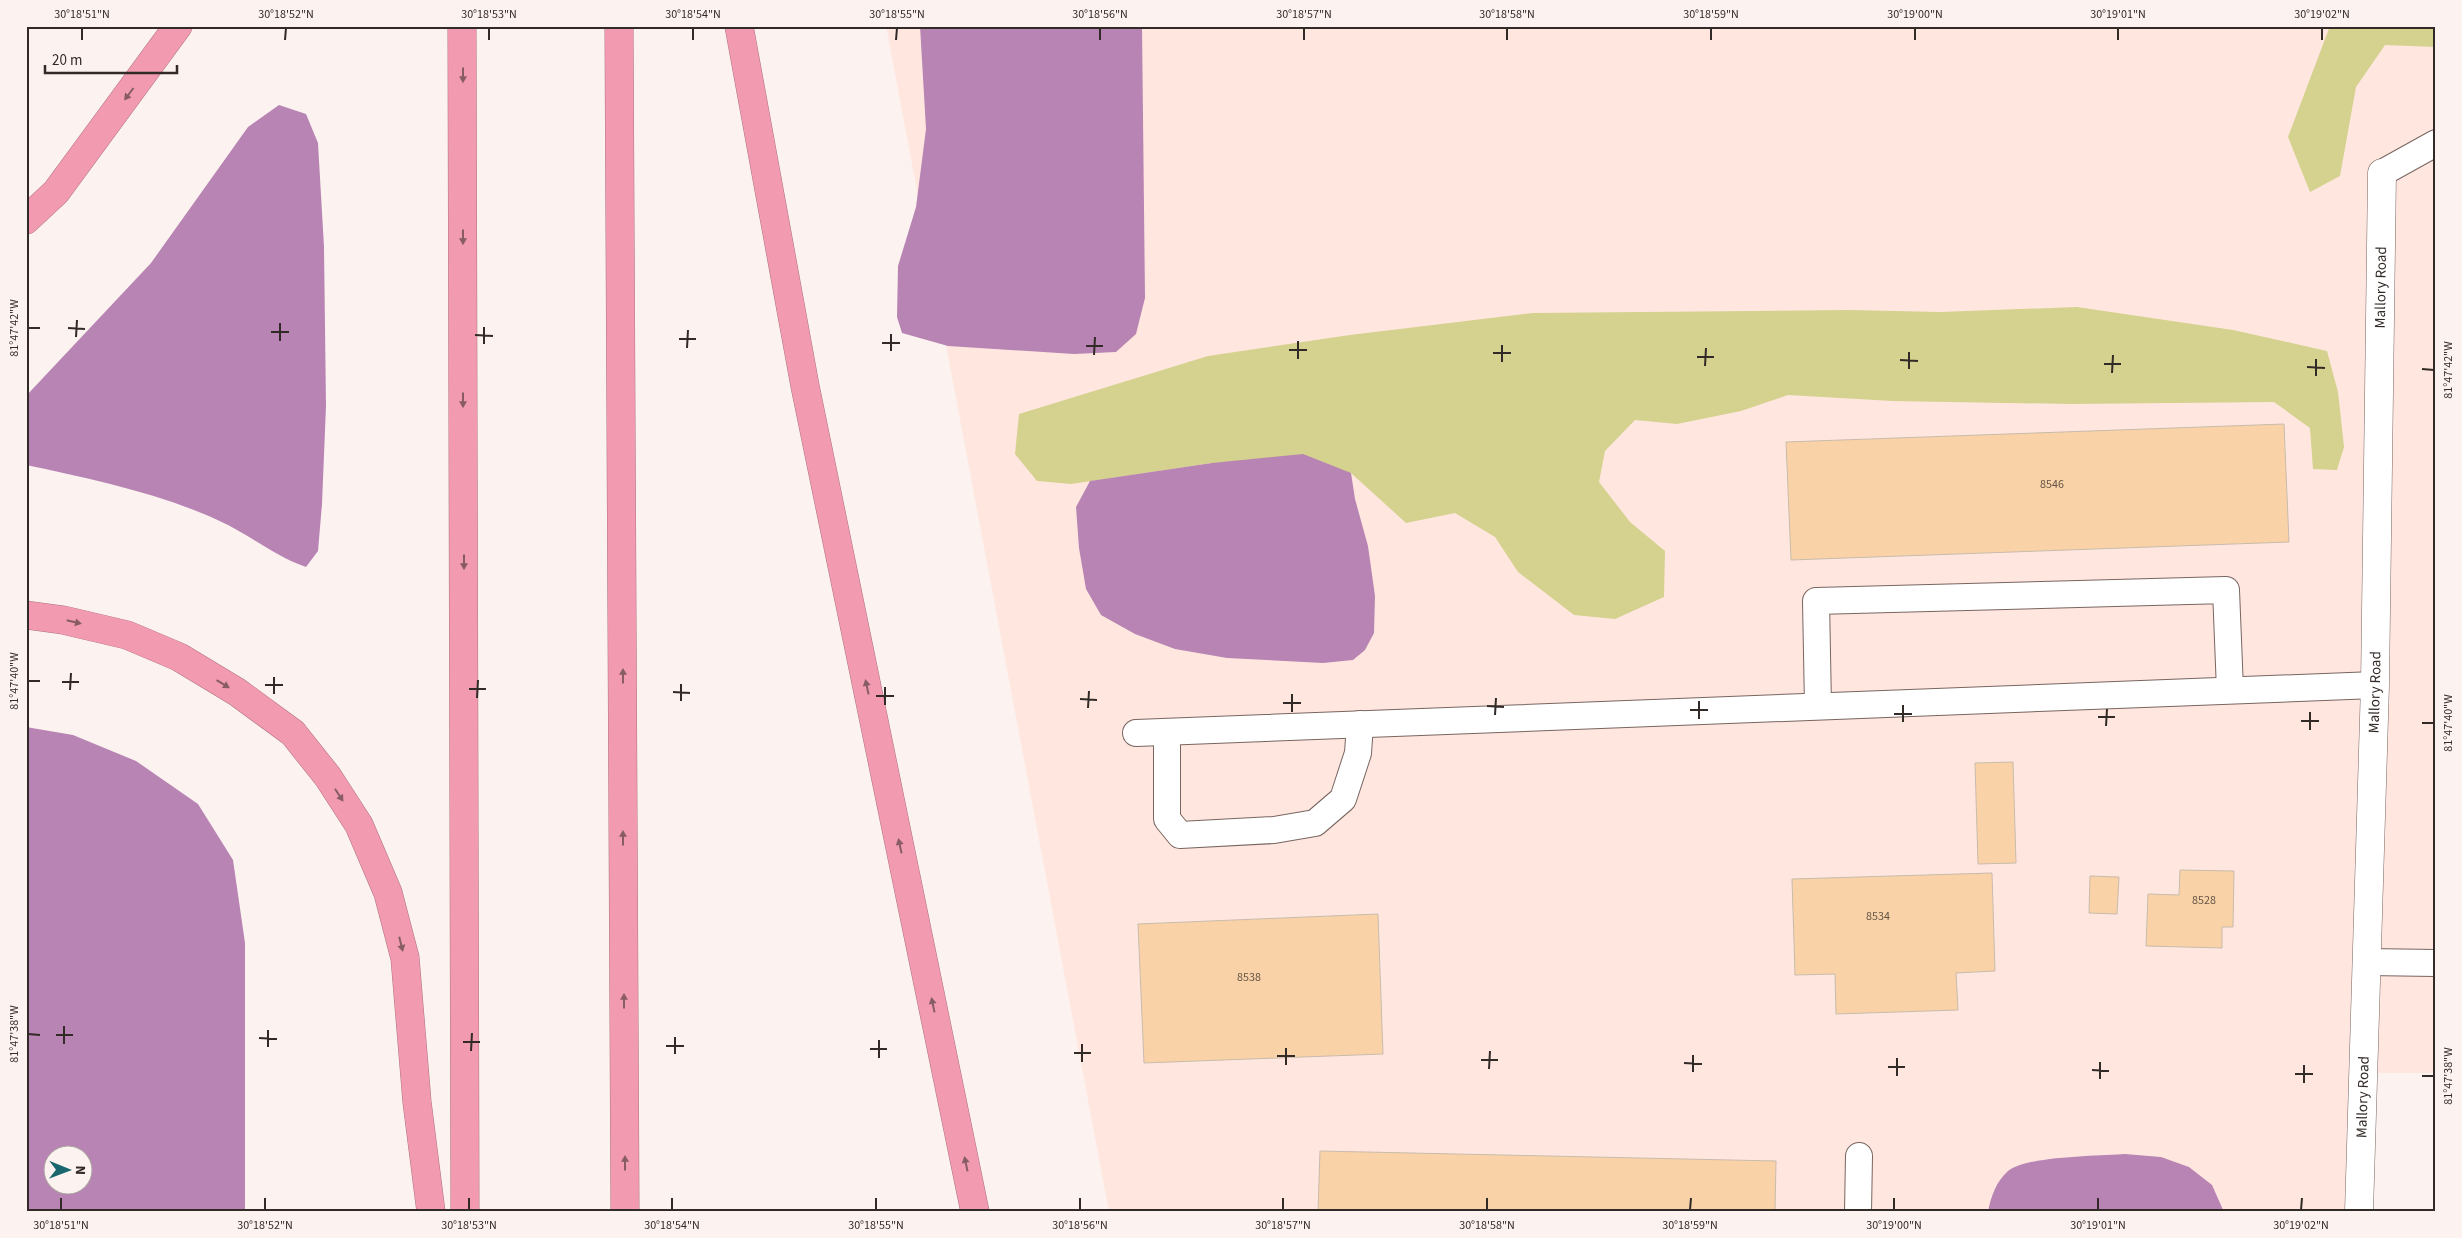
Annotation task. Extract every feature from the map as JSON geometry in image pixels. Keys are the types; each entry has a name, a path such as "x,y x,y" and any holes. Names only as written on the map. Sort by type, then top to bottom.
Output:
{"highway":[{"path":"26,220 56,192 178,26"},
{"path":"462,26 465,1212"},
{"path":"619,26 626,1212"},
{"path":"739,26 805,386 976,1212"},
{"path":"26,615 63,620 127,635 179,656 237,692 293,733 328,777 359,825 374,859 388,893 405,958 418,1102 431,1212"}],"street":[{"name":"Mallory Road","path":"2359,1212 2375,685 2382,173"}],"lane":[{"path":"2382,173 2436,143"},
{"path":"1818,706 1816,600 2226,590 2230,690"},
{"path":"1136,733 2375,685"},
{"path":"1167,732 1167,819 1180,835 1202,835 1274,830 1315,823 1343,799 1358,754 1360,724"},
{"path":"2366,962 2436,963"},
{"path":"1858,1212 1859,1156"}],"shaded area":[{"path":"886,26 2436,26 2436,1073 2363,1073 2346,1212 1109,1212"},
{"path":"920,26 1142,26 1145,298 1136,334 1116,352 1074,354 948,346 902,333 897,317 898,266 916,207 926,129"},
{"path":"2330,26 2436,26 2436,47 2385,45 2356,87 2340,176 2310,192 2288,137"},
{"path":"279,105 306,114 318,143 324,247 326,406 318,551 306,567 295,563 205,514 129,489 26,465 26,396 151,263 248,127"},
{"path":"2077,307 2233,330 2327,351 2338,392 2344,447 2337,470 2313,469 2310,428 2274,402 2071,404 1892,401 1788,395 1741,411 1677,424 1635,420 1605,451 1599,482 1630,522 1665,551 1664,597 1615,619 1574,615 1518,572 1495,537 1455,513 1406,523 1351,473 1212,463 1071,484 1037,481 1015,454 1019,414 1208,356 1350,335 1533,313 1849,310 1940,312"},
{"path":"1303,454 1351,473 1355,499 1368,546 1375,596 1374,633 1365,650 1353,660 1323,663 1227,658 1175,649 1135,634 1101,615 1086,589 1079,548 1076,507 1090,481 1212,463"},
{"path":"26,727 73,735 136,761 198,804 233,860 245,943 245,1212 26,1212"},
{"path":"2125,1154 2161,1157 2189,1167 2212,1185 2224,1212 1988,1212 1992,1195 1997,1185 2008,1171 2017,1166 2030,1162 2081,1156"}],"building":[{"path":"2284,424 2289,542 1791,560 1786,442"},
{"path":"2013,762 2016,863 1978,864 1975,763"},
{"path":"2180,870 2234,871 2233,927 2222,927 2222,948 2146,946 2148,894 2179,895"},
{"path":"1992,873 1995,971 1956,973 1958,1010 1836,1014 1835,974 1795,975 1792,879"},
{"path":"2090,876 2119,877 2117,914 2089,913"},
{"path":"1378,914 1383,1054 1144,1063 1138,924"},
{"path":"1320,1151 1776,1161 1775,1212 1318,1212"}]}
